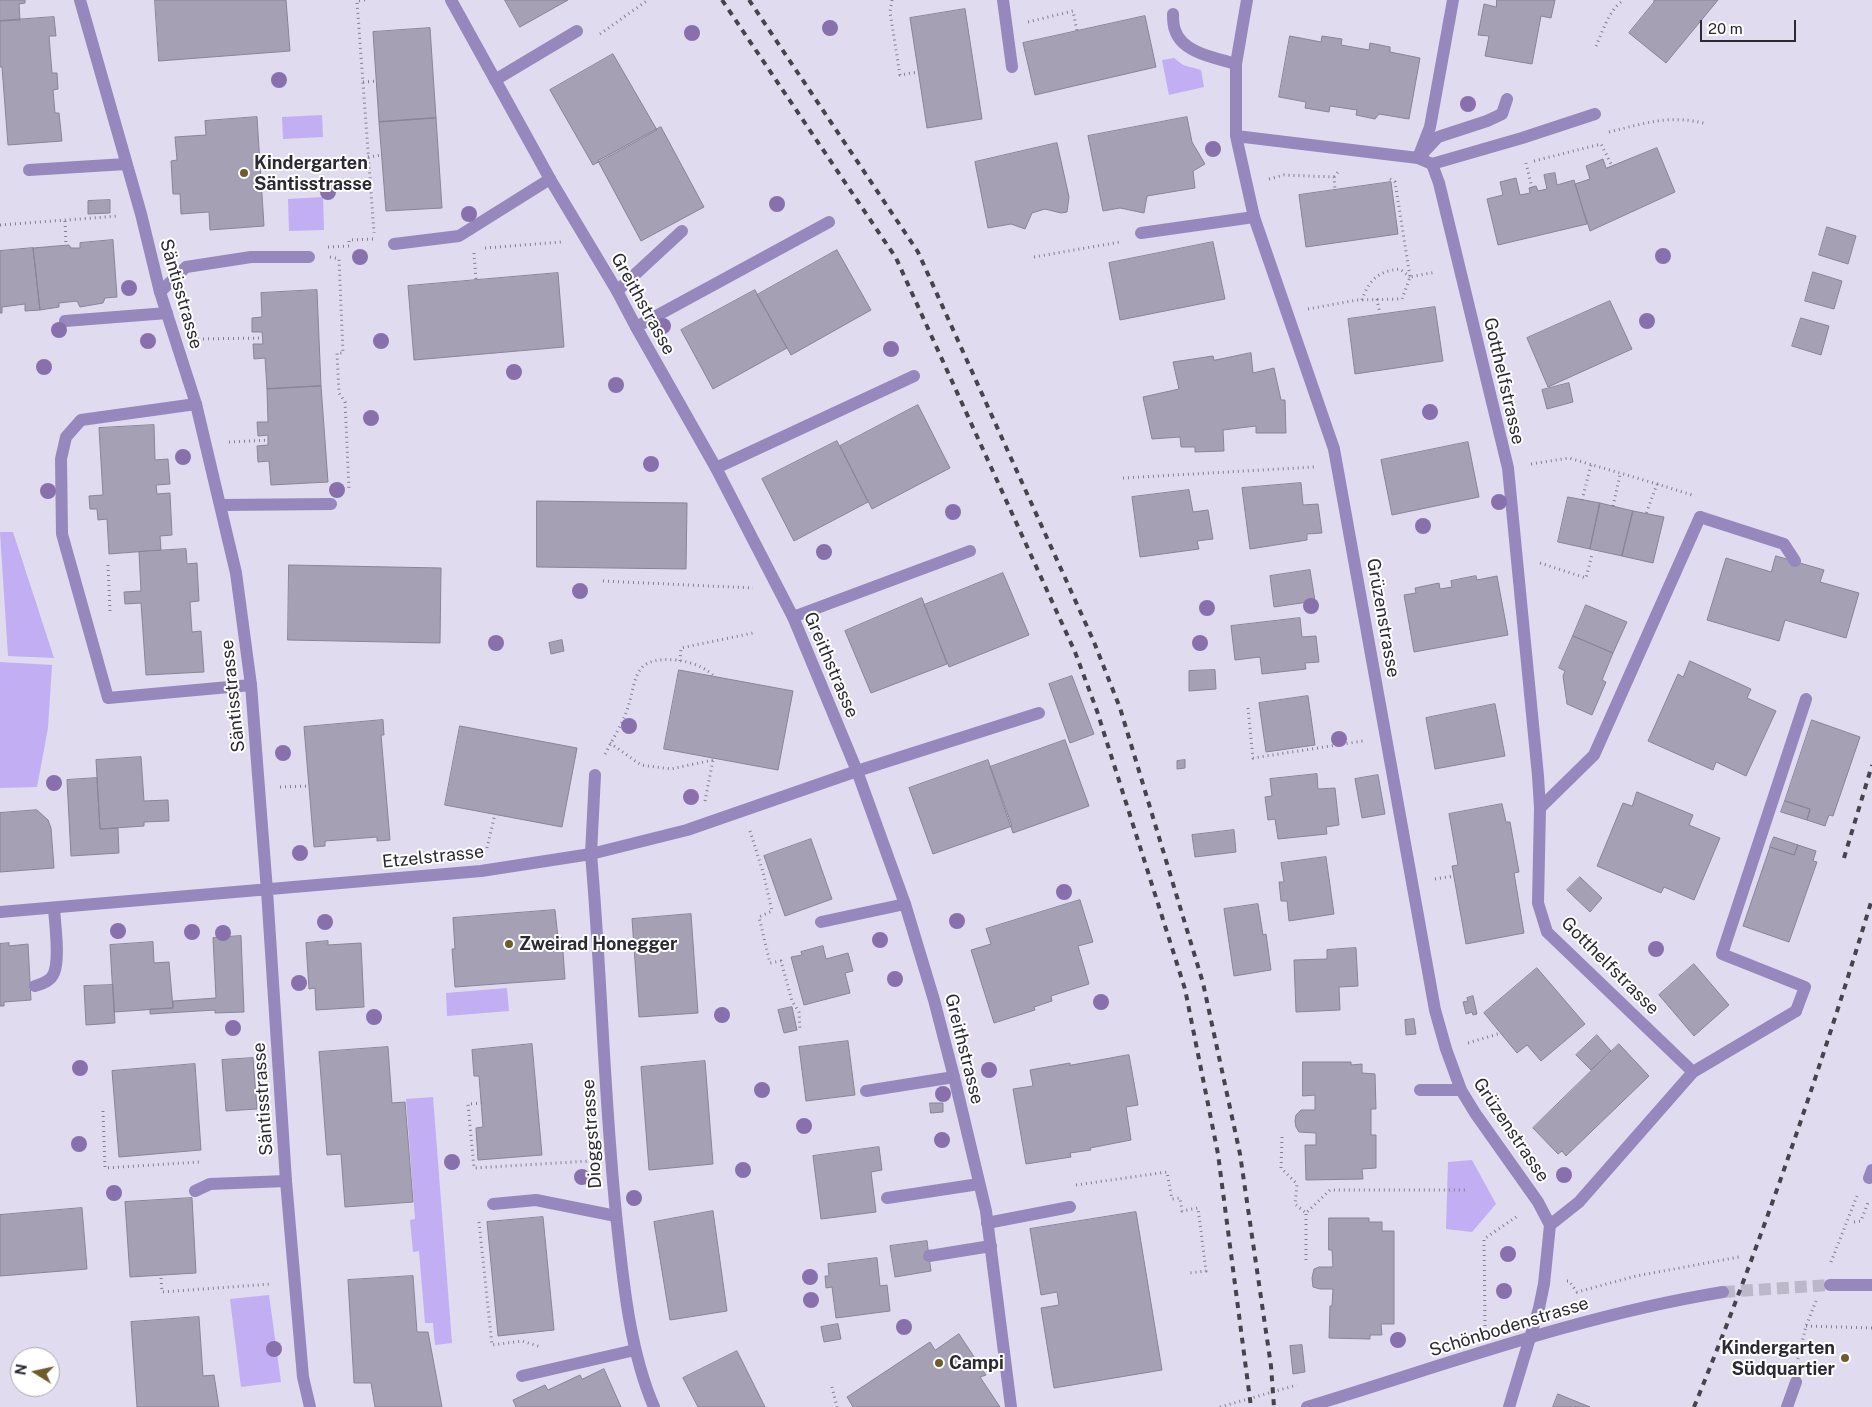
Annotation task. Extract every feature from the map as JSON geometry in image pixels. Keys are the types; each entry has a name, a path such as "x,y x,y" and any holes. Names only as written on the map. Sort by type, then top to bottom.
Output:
{"street":[{"name":"Säntisstrasse","path":"80,0 160,292 196,404 236,573 251,685 294,1282 303,1377 310,1407"},
{"name":"Greithstrasse","path":"451,0 550,179 617,291 716,468 793,617 857,771 905,904 934,1000 954,1077 987,1222 1011,1407"},
{"path":"1003,0 1012,67"},
{"name":"Grüzenstrasse","path":"1247,0 1236,64 1236,136 1254,217 1334,449 1435,1010 1446,1049 1461,1090 1538,1202 1550,1225"},
{"path":"1418,158 1430,127 1453,0"},
{"path":"1173,14 1175,31 1184,43 1196,52 1236,64"},
{"path":"494,80 577,31"},
{"path":"1418,158 1438,137 1487,121 1502,114 1507,99"},
{"path":"1236,136 1418,158 1432,164 1522,138 1595,114"},
{"path":"28,170 126,164"},
{"name":"Gotthelfstrasse","path":"1432,164 1439,183 1508,468 1540,808 1538,903 1547,932 1693,1072"},
{"path":"394,244 459,236 550,179"},
{"path":"1141,233 1254,217"},
{"path":"636,327 829,222"},
{"path":"617,291 682,231"},
{"path":"160,292 186,267 251,257 313,256"},
{"path":"65,321 167,313"},
{"path":"716,468 914,376"},
{"path":"196,404 81,420 66,437 61,459 62,534 108,698 251,685"},
{"path":"221,505 331,504"},
{"path":"1540,808 1594,755 1700,517 1784,544 1795,561"},
{"path":"793,617 970,551"},
{"path":"1509,1407 1531,1338 1544,1284 1550,1225 1579,1202 1693,1072 1796,1011 1805,988 1722,954 1806,699"},
{"name":"Etzelstrasse","path":"0,912 267,891 481,871 592,854 699,826 857,771 1039,713"},
{"name":"Dioggstrasse","path":"595,775 592,854 610,1160 621,1264 635,1350 648,1395 654,1407"},
{"path":"821,922 905,904"},
{"path":"35,986 45,983 54,974 56,950 54,909"},
{"path":"866,1092 954,1077"},
{"path":"1420,1090 1461,1090"},
{"path":"195,1191 210,1184 286,1181"},
{"path":"887,1198 979,1184"},
{"path":"493,1204 536,1200 616,1216"},
{"path":"987,1222 1070,1207"},
{"path":"929,1256 991,1246"},
{"path":"1830,1285 1872,1285"},
{"name":"Schönbodenstrasse","path":"1307,1407 1531,1338 1633,1309 1723,1292"},
{"path":"522,1376 635,1350"},
{"path":"1787,1407 1796,1382"}],"path":[{"path":"365,0 357,1 374,238 375,246 394,244"},
{"path":"577,31 586,44 648,0"},
{"path":"892,0 890,12 900,75 918,72"},
{"path":"1596,46 1609,16 1620,2 1624,0"},
{"path":"1007,26 1073,11 1077,31"},
{"path":"363,82 377,81"},
{"path":"1606,132 1663,119 1693,120 1707,124"},
{"path":"1517,165 1602,144 1612,166"},
{"path":"368,157 382,155"},
{"path":"1526,162 1532,188"},
{"path":"1335,190 1334,178 1338,172 1344,171"},
{"path":"1246,181 1284,175 1334,178"},
{"path":"1288,313 1362,300 1402,299 1410,277 1395,182 1388,178"},
{"path":"0,225 120,216"},
{"path":"65,221 66,245"},
{"path":"349,494 345,402 339,393 338,353 343,353 339,259 313,256 317,248 349,246 349,240 374,238"},
{"path":"483,248 586,240"},
{"path":"473,249 476,280"},
{"path":"1362,300 1366,287 1372,278 1382,272 1400,269 1410,277 1459,268"},
{"path":"1377,299 1380,314"},
{"path":"196,339 262,338"},
{"path":"223,442 268,440"},
{"path":"1508,468 1568,458 1692,495 1700,517"},
{"path":"1582,500 1591,464"},
{"path":"1122,478 1336,465"},
{"path":"1613,506 1620,474"},
{"path":"1646,514 1657,484"},
{"path":"1515,555 1586,578 1592,554"},
{"path":"603,581 779,589"},
{"path":"680,661 681,648 753,633"},
{"path":"595,775 626,712 634,681 641,667 665,659 690,662 705,668 714,676"},
{"path":"1248,708 1253,758 1386,738"},
{"path":"610,744 641,765 671,769 713,759 699,826"},
{"path":"481,871 494,814"},
{"path":"749,828 763,872 772,911 759,917 770,962 781,961 792,1001 799,1012 800,1031"},
{"path":"1446,1049 1501,1033"},
{"path":"482,1103 468,1104 474,1168 610,1160"},
{"path":"103,1112 105,1168 204,1162"},
{"path":"1282,1137 1281,1168 1297,1184 1295,1204 1306,1214"},
{"path":"1068,1186 1167,1172 1172,1199 1180,1198 1182,1211 1198,1208 1206,1271 1189,1273"},
{"path":"1306,1260 1306,1214 1330,1190 1467,1190"},
{"path":"1854,1222 1860,1221 1872,1193"},
{"path":"1485,1326 1484,1239 1522,1213"},
{"path":"479,1220 492,1345 522,1341 548,1348"},
{"path":"1544,1284 1569,1281 1577,1292 1636,1276 1739,1257"},
{"path":"161,1278 162,1292 294,1282"},
{"path":"1806,1326 1872,1328"},
{"path":"832,1387 837,1407"},
{"path":"1220,1407 1226,1405"}],"shaded area":[{"path":"1174,58 1183,65 1201,70 1204,87 1169,95 1162,60"},
{"path":"322,115 323,137 283,139 282,117"},
{"path":"323,197 324,230 289,231 288,199"},
{"path":"0,532 13,532 54,658 8,656"},
{"path":"0,662 52,665 48,728 37,787 0,788"},
{"path":"507,988 509,1011 447,1016 446,993"},
{"path":"433,1097 452,1343 435,1345 433,1323 425,1323 419,1251 413,1252 410,1220 415,1219 406,1099"},
{"path":"1472,1160 1496,1204 1472,1232 1446,1229 1448,1162"},
{"path":"269,1295 281,1382 241,1387 230,1299"}],"building":[{"path":"0,0 25,0 25,3 19,4 20,20 0,21"},
{"path":"155,0 286,0 290,51 159,61"},
{"path":"505,0 568,0 520,27"},
{"path":"1497,0 1555,0 1551,18 1541,16 1532,64 1485,56 1489,36 1478,35 1484,4 1496,7"},
{"path":"1656,0 1718,0 1666,63 1629,33"},
{"path":"965,9 982,119 927,128 910,18"},
{"path":"1145,16 1156,67 1035,95 1023,43"},
{"path":"54,17 56,36 49,36 52,73 57,73 58,89 53,90 55,113 59,113 62,141 8,145 2,67 0,67 0,21"},
{"path":"430,28 436,118 379,122 373,32"},
{"path":"1290,36 1321,42 1322,36 1342,39 1341,45 1369,50 1370,43 1390,47 1390,52 1420,58 1409,119 1379,114 1375,119 1356,115 1357,110 1330,106 1329,112 1305,108 1306,102 1279,97"},
{"path":"613,54 657,130 593,165 550,90"},
{"path":"257,117 264,226 210,230 209,212 181,214 180,194 173,194 171,161 177,160 175,137 206,135 205,121"},
{"path":"1187,117 1192,142 1205,164 1193,171 1195,188 1147,196 1144,213 1120,208 1103,211 1088,136"},
{"path":"436,118 442,208 386,211 379,122"},
{"path":"661,127 704,207 641,241 598,161"},
{"path":"1057,143 1069,197 1067,212 1061,213 1045,209 1032,213 1025,229 1011,224 988,228 975,162"},
{"path":"1657,148 1675,192 1590,231 1575,184 1590,179 1586,166 1603,159 1606,168"},
{"path":"1555,173 1557,185 1574,180 1587,224 1498,245 1487,199 1503,195 1500,182 1516,178 1520,195 1530,193 1529,188 1536,186 1538,191 1547,189 1544,175"},
{"path":"1391,182 1398,234 1306,247 1299,195"},
{"path":"110,200 110,213 88,214 88,201"},
{"path":"1827,227 1856,236 1848,264 1819,255"},
{"path":"113,240 117,297 105,298 103,303 80,307 77,301 59,303 59,307 40,310 33,248 69,245 71,248 80,248 80,243"},
{"path":"1213,242 1225,299 1120,320 1109,263"},
{"path":"33,248 40,310 25,311 25,304 2,307 2,313 0,313 0,251"},
{"path":"837,250 871,310 791,355 757,295"},
{"path":"1813,272 1842,281 1834,309 1805,301"},
{"path":"558,273 564,347 414,360 408,286"},
{"path":"317,290 321,386 267,389 265,358 254,359 253,344 263,344 262,332 252,332 252,318 262,317 261,293"},
{"path":"755,290 787,348 713,389 681,330"},
{"path":"1610,301 1632,349 1548,387 1527,338"},
{"path":"1435,307 1443,361 1355,374 1348,319"},
{"path":"1801,318 1829,326 1821,355 1792,346"},
{"path":"1251,353 1253,373 1274,368 1281,400 1285,400 1286,433 1256,433 1256,426 1223,430 1224,451 1195,452 1195,447 1181,447 1180,437 1152,439 1143,397 1179,389 1173,362 1213,356 1214,360"},
{"path":"1569,383 1573,402 1547,409 1542,390"},
{"path":"321,386 328,482 271,485 269,461 258,462 257,446 268,445 268,435 258,436 257,422 268,422 267,389"},
{"path":"918,405 950,468 872,509 840,446"},
{"path":"154,425 155,460 168,459 170,484 156,485 157,494 170,493 172,535 160,536 161,550 109,554 107,519 98,520 97,509 90,509 89,496 103,495 99,428"},
{"path":"837,441 868,502 794,541 762,479"},
{"path":"1468,442 1479,497 1392,515 1381,460"},
{"path":"1301,483 1303,505 1318,504 1322,533 1307,534 1307,540 1250,549 1242,488"},
{"path":"1189,490 1193,512 1208,510 1213,539 1197,541 1199,549 1140,557 1132,497"},
{"path":"1568,497 1600,503 1590,549 1558,542"},
{"path":"537,501 687,503 686,569 537,567"},
{"path":"1600,503 1633,511 1622,556 1590,549"},
{"path":"1633,511 1664,517 1653,563 1622,556"},
{"path":"186,549 187,564 197,563 199,601 190,602 192,632 201,631 204,672 146,675 141,603 125,604 124,592 141,591 139,552"},
{"path":"1776,556 1824,570 1820,582 1859,593 1846,638 1785,620 1779,641 1707,620 1726,558 1771,572"},
{"path":"289,565 441,568 440,643 288,640"},
{"path":"1310,570 1315,601 1274,607 1270,576"},
{"path":"1003,573 1029,635 949,667 924,605"},
{"path":"1476,576 1477,580 1497,576 1508,635 1414,652 1404,595 1416,593 1415,588 1439,583 1440,589 1452,587 1451,581"},
{"path":"922,598 947,664 871,693 845,631"},
{"path":"1586,605 1627,622 1613,653 1573,636"},
{"path":"1300,618 1302,637 1316,636 1319,662 1305,663 1306,669 1262,674 1260,657 1235,660 1231,626"},
{"path":"1573,636 1613,653 1602,680 1606,682 1592,715 1567,704 1563,676 1565,671 1559,668"},
{"path":"562,640 564,651 551,654 549,643"},
{"path":"1690,661 1751,689 1747,698 1776,711 1746,776 1716,762 1713,770 1648,741 1678,674 1683,677"},
{"path":"679,670 793,691 778,770 664,749"},
{"path":"1215,670 1216,689 1189,691 1189,671"},
{"path":"1072,676 1094,734 1070,743 1049,684"},
{"path":"1308,696 1315,745 1266,752 1259,703"},
{"path":"1495,704 1505,756 1435,769 1426,718"},
{"path":"383,720 384,735 381,735 390,840 377,841 377,837 325,841 325,846 314,847 304,727"},
{"path":"1812,720 1860,737 1833,816 1829,815 1825,826 1807,820 1810,809 1785,801"},
{"path":"460,726 577,748 562,827 445,805"},
{"path":"1065,740 1089,806 1013,833 990,767"},
{"path":"141,757 144,801 168,800 169,821 144,822 144,826 100,829 96,760"},
{"path":"988,760 1012,826 933,854 909,788"},
{"path":"1185,760 1185,768 1177,769 1177,761"},
{"path":"1317,774 1318,789 1335,788 1339,825 1326,827 1327,834 1278,839 1275,819 1268,820 1265,797 1272,796 1270,779"},
{"path":"1378,775 1385,814 1362,818 1355,779"},
{"path":"97,778 100,829 118,828 119,853 71,856 67,780"},
{"path":"1637,792 1693,815 1689,825 1720,838 1694,900 1664,887 1661,893 1597,866 1623,803 1632,806"},
{"path":"1785,801 1810,809 1807,820 1781,812"},
{"path":"1502,804 1506,822 1510,822 1519,872 1514,873 1524,933 1466,944 1452,866 1458,865 1449,814"},
{"path":"37,810 48,820 51,828 54,868 0,872 0,813"},
{"path":"1234,830 1236,852 1195,857 1192,835"},
{"path":"1774,837 1798,845 1794,855 1770,847"},
{"path":"811,839 832,899 785,916 764,856"},
{"path":"1798,845 1816,851 1813,861 1817,862 1789,942 1743,926 1770,847 1794,855"},
{"path":"1326,857 1334,914 1289,921 1287,901 1281,901 1279,882 1284,882 1281,863"},
{"path":"1580,877 1602,898 1590,912 1567,890"},
{"path":"1080,900 1093,942 1078,946 1089,984 1051,996 1052,1001 1034,1007 1035,1010 994,1023 971,950 991,944 986,929"},
{"path":"1258,904 1263,935 1266,934 1271,970 1234,976 1224,909"},
{"name":"Zweirad Honegger","path":"555,910 558,938 562,938 565,979 455,987 452,949 455,949 453,918"},
{"path":"691,914 698,1013 639,1017 632,919"},
{"path":"241,936 244,1012 215,1013 215,1010 150,1014 150,1009 173,1008 173,1001 216,998 213,938"},
{"path":"328,941 328,945 361,943 364,1007 316,1010 315,988 309,989 306,943"},
{"path":"153,942 154,963 169,962 173,1008 114,1012 110,945"},
{"path":"9,943 9,946 28,944 31,1000 4,1002 4,1006 0,1006 0,944"},
{"path":"823,946 826,959 848,953 853,971 845,973 850,993 804,1005 791,957 802,955 801,952"},
{"path":"1356,948 1358,986 1339,987 1340,1010 1296,1012 1294,960 1327,959 1327,950"},
{"path":"1694,964 1729,1005 1694,1036 1659,995"},
{"path":"1537,968 1585,1024 1541,1061 1527,1045 1517,1053 1484,1013"},
{"path":"113,985 115,1023 86,1025 84,986"},
{"path":"1473,996 1477,1014 1473,1015 1472,1012 1466,1014 1463,1002 1468,1001 1467,998"},
{"path":"792,1007 797,1030 784,1033 778,1010"},
{"path":"1414,1019 1416,1034 1406,1035 1405,1020"},
{"path":"1597,1035 1611,1051 1591,1070 1576,1055"},
{"path":"848,1041 855,1095 806,1101 799,1047"},
{"path":"532,1044 542,1155 478,1160 476,1128 483,1127 479,1076 474,1076 472,1050"},
{"path":"1619,1044 1649,1076 1566,1156 1562,1151 1558,1154 1533,1128"},
{"path":"388,1047 392,1103 405,1102 413,1202 345,1207 341,1154 327,1155 319,1052"},
{"path":"1129,1055 1138,1105 1126,1107 1131,1140 1070,1153 1071,1157 1026,1164 1013,1089 1033,1086 1030,1070"},
{"path":"253,1058 257,1109 226,1111 222,1060"},
{"path":"705,1061 713,1164 649,1170 641,1067"},
{"path":"1303,1062 1351,1062 1351,1065 1362,1064 1362,1073 1375,1074 1376,1109 1371,1109 1371,1135 1376,1135 1376,1168 1362,1169 1363,1179 1306,1180 1305,1145 1316,1145 1316,1133 1299,1132 1296,1127 1296,1115 1301,1110 1315,1110 1315,1095 1303,1096"},
{"path":"195,1064 201,1150 119,1157 112,1071"},
{"path":"930,1103 943,1103 943,1112 931,1113"},
{"path":"879,1147 882,1170 871,1172 876,1212 821,1219 813,1156"},
{"path":"192,1198 196,1273 130,1277 125,1202"},
{"path":"82,1208 87,1269 0,1276 0,1215"},
{"path":"713,1211 727,1311 670,1320 654,1222"},
{"path":"1136,1212 1162,1370 1054,1388 1041,1308 1059,1305 1057,1292 1041,1295 1030,1229"},
{"path":"543,1217 554,1330 498,1336 487,1222"},
{"path":"1329,1218 1369,1218 1369,1222 1382,1222 1382,1231 1394,1231 1394,1324 1381,1324 1382,1335 1370,1335 1370,1339 1329,1338 1330,1306 1332,1306 1333,1289 1313,1287 1312,1278 1314,1269 1333,1267 1332,1250 1329,1250"},
{"path":"927,1241 931,1271 895,1277 890,1246"},
{"path":"877,1258 880,1286 887,1285 890,1311 836,1318 832,1287 826,1288 825,1276 829,1276 828,1264"},
{"path":"413,1276 417,1332 428,1332 442,1407 375,1407 371,1383 354,1383 348,1280"},
{"path":"199,1317 203,1376 214,1375 219,1407 137,1407 131,1322"},
{"path":"838,1324 841,1339 824,1342 821,1327"},
{"name":"Campi","path":"959,1334 986,1375 980,1377 1000,1407 853,1407 847,1397 930,1342 935,1350"},
{"path":"1302,1345 1305,1372 1293,1374 1290,1346"},
{"path":"737,1351 765,1407 698,1407 683,1378"},
{"path":"604,1369 621,1407 516,1407 513,1400 545,1385 548,1390 580,1375 582,1379"},
{"path":"1558,1394 1590,1407 1553,1407"}],"tunnel":[{"path":"1723,1292 1830,1285"}],"railway":[{"path":"722,0 896,258 1075,652 1097,711 1185,989 1218,1154 1251,1407"},
{"path":"749,0 918,252 1094,642 1120,708 1203,983 1240,1154 1271,1366 1274,1407"},
{"path":"1844,858 1872,765"},
{"path":"1694,1407 1743,1282 1789,1155 1832,1028 1872,899"}],"place":[{"name":"Kindergarten Säntisstrasse","path":"244,173"},
{"name":"Zweirad Honegger","path":"509,944"},
{"name":"Kindergarten Südquartier","path":"1845,1358"},
{"name":"Campi","path":"939,1363"}]}
